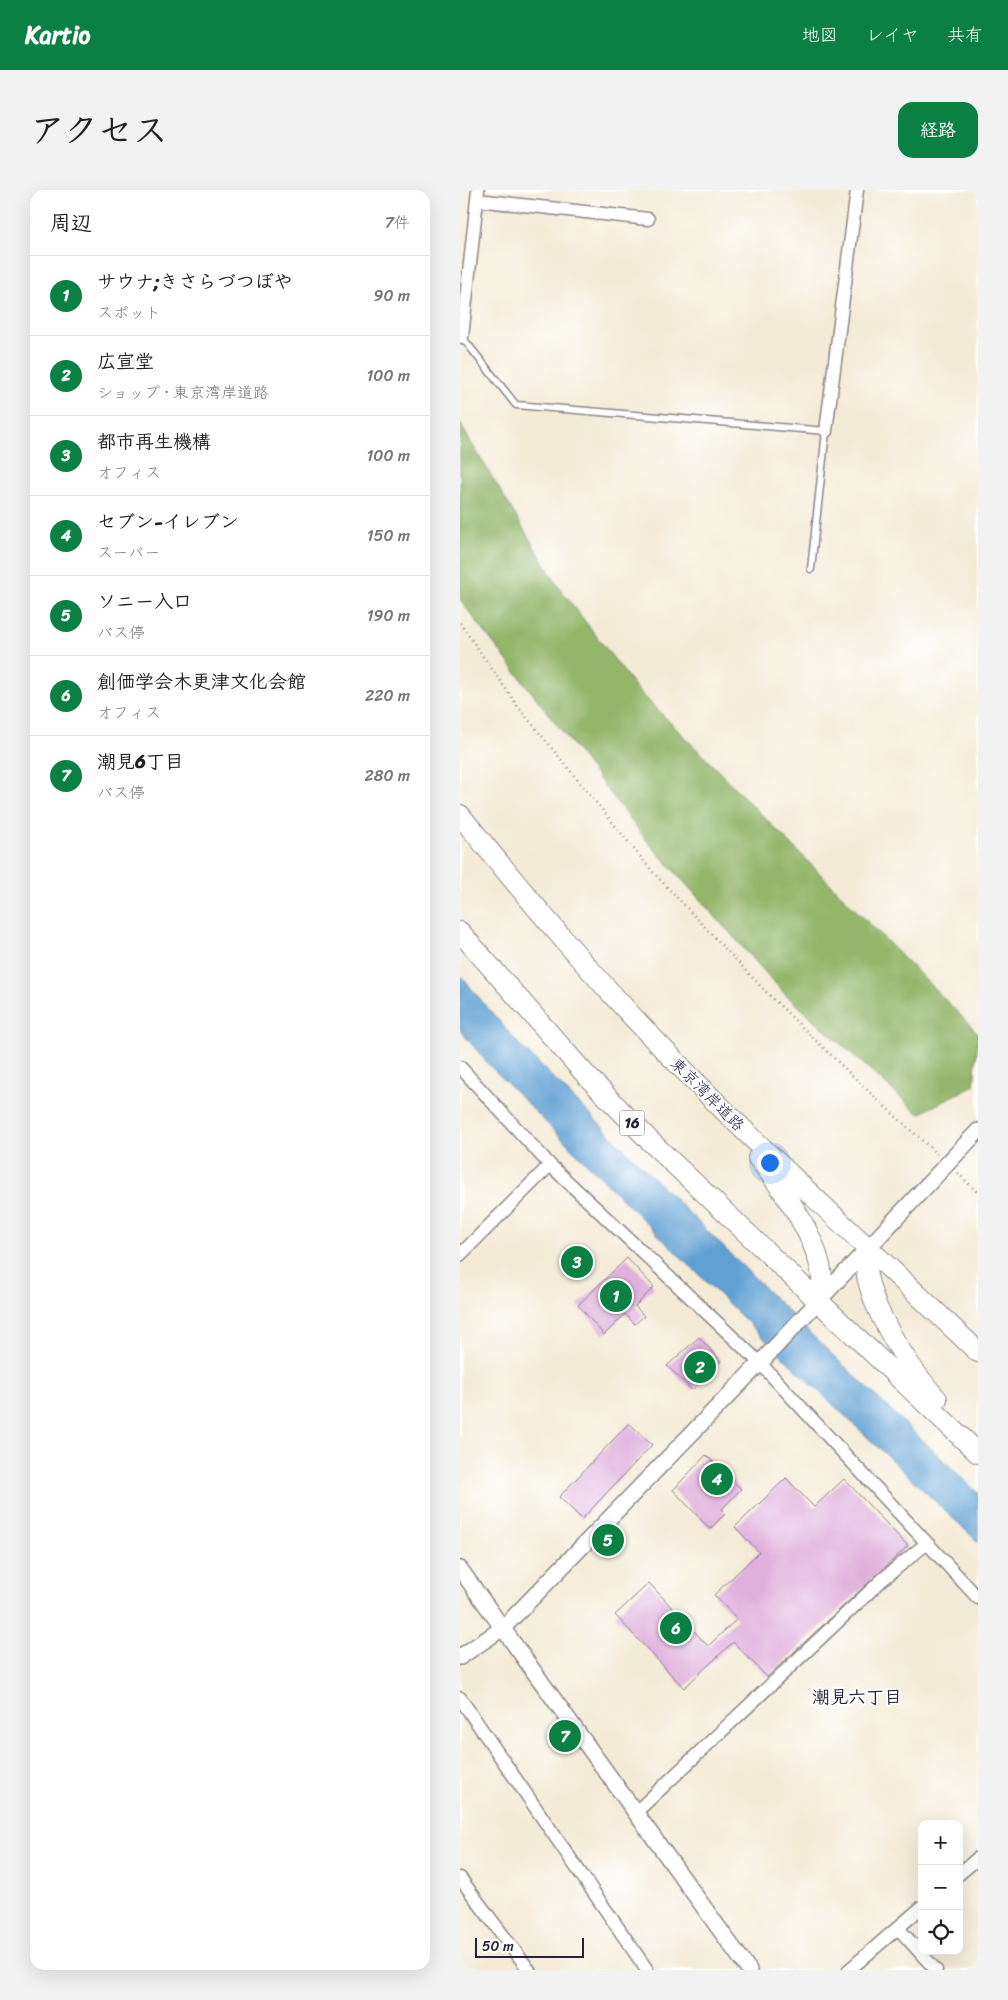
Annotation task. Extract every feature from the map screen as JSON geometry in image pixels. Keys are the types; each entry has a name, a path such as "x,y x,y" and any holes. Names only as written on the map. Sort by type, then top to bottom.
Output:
{"highway":[{"name":"東京湾岸道路","path":"460,815 560,936 677,1064 765,1151 978,1352"},
{"name":"16","path":"460,932 586,1075 650,1142 978,1453"},
{"path":"677,1064 789,1198 814,1250 818,1263 822,1288 818,1302"},
{"path":"869,1248 866,1268 869,1284 884,1322 896,1345 920,1378 978,1445"}],"street":[{"path":"826,431 857,190"},
{"path":"462,337 477,195 648,219"},
{"path":"460,1067 550,1165 760,1363 978,1598"},
{"path":"460,1657 503,1628 760,1363 978,1131"},
{"path":"460,1255 550,1165"},
{"path":"635,1813 883,1579 926,1544"},
{"path":"460,1569 749,1970"},
{"path":"460,1698 647,1970"},
{"path":"963,1871 978,1858"},
{"path":"460,1878 529,1970"},
{"path":"849,1970 919,1910"},
{"path":"898,1928 936,1970"}],"lane":[{"path":"462,337 516,404 826,431 811,569"}],"path":[{"path":"460,623 519,708 652,871 768,993 869,1092 948,1163 978,1193"}],"green space":[{"path":"460,424 558,586 637,689 978,1033 974,1085 919,1114 783,992 648,842 460,600"}],"water":[{"path":"460,975 517,1042 814,1337 978,1493 978,1542 790,1364 488,1064 460,1030"}],"building":[{"path":"627,1258 654,1287 635,1306 644,1316 635,1324 625,1314 604,1335 578,1305"},
{"path":"699,1337 721,1361 692,1390 667,1366"},
{"path":"629,1423 652,1445 582,1519 559,1497"},
{"path":"706,1455 741,1489 722,1509 726,1513 710,1529 673,1490"},
{"path":"786,1478 814,1507 844,1479 908,1546 767,1677 733,1642 684,1688 615,1615 649,1583 708,1646 737,1619 714,1595 759,1552 735,1527"}],"place":[{"name":"都市再生機構","path":"577,1262"},
{"name":"サウナ;きさらづつぼや","path":"616,1296"},
{"name":"広宣堂","path":"700,1367"},
{"name":"セブン-イレブン","path":"717,1479"},
{"name":"ソニー入口","path":"608,1540"},
{"name":"創価学会木更津文化会館","path":"676,1628"},
{"name":"潮見6丁目","path":"565,1736"}],"district":[{"name":"潮見六丁目","path":"857,1697"}]}
